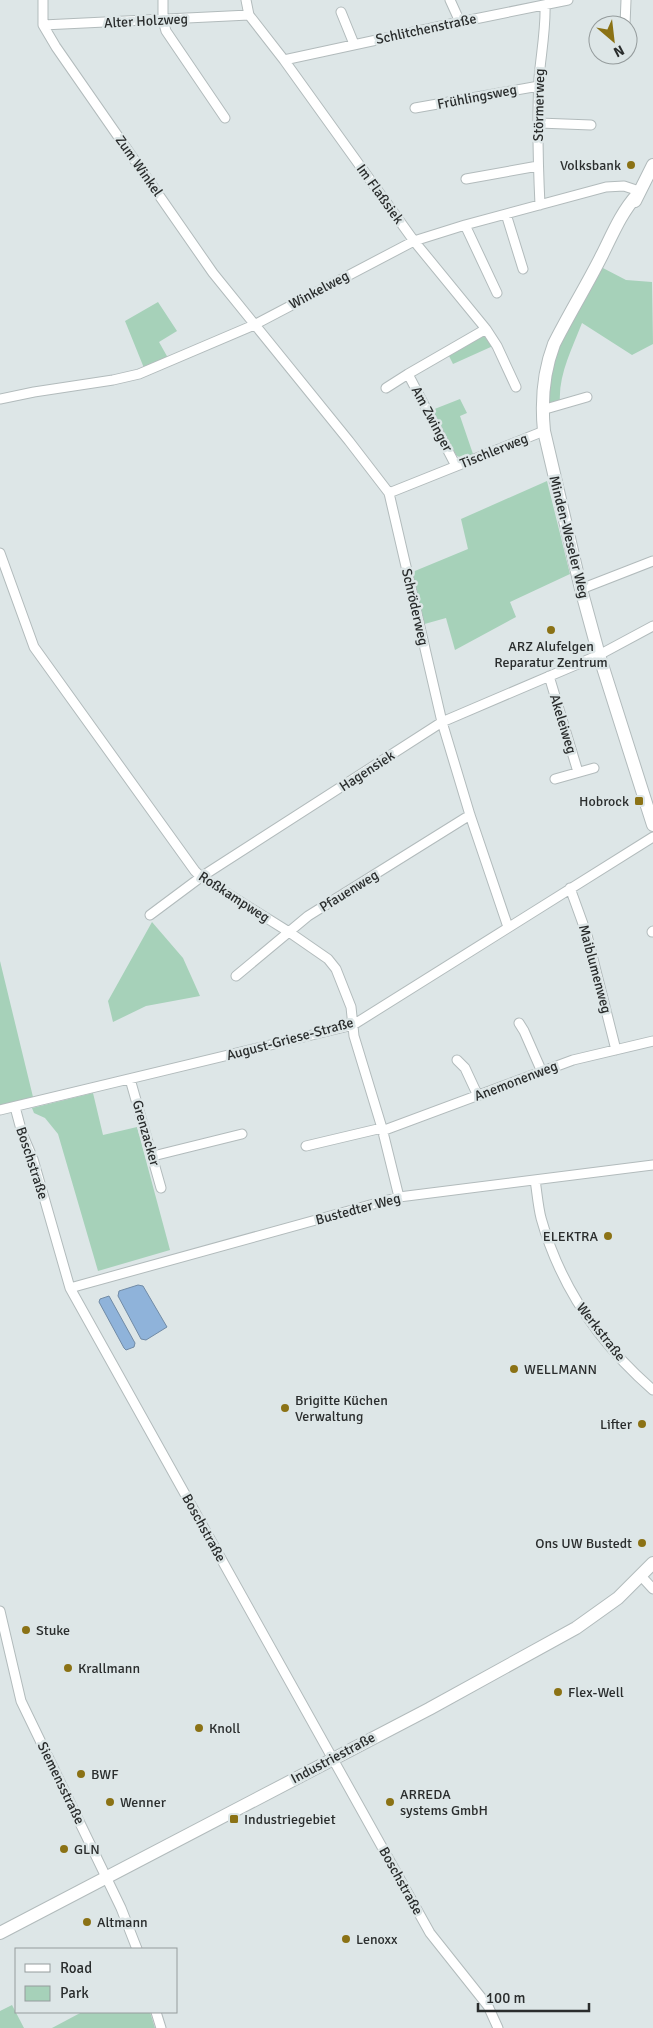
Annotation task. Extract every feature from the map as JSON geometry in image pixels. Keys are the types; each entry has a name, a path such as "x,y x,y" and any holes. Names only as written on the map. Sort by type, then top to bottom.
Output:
{"street":[{"path":"43,0 43,25"},
{"path":"163,0 163,20 166,31 225,118"},
{"name":"Im Flaßsiek","path":"246,0 249,15 284,60 414,241 486,329 497,346 516,387"},
{"path":"450,0 460,22"},
{"name":"Schlitchenstraße","path":"284,60 568,0"},
{"path":"625,15 626,0"},
{"name":"Störmerweg","path":"540,205 538,166 541,44 550,3"},
{"path":"341,12 354,44"},
{"name":"Alter Holzweg","path":"43,25 249,15"},
{"name":"Zum Winkel","path":"43,25 56,47 213,273 254,325"},
{"name":"Frühlingsweg","path":"415,108 539,86"},
{"path":"539,124 591,125"},
{"path":"466,179 538,166"},
{"name":"Minden-Weseler Weg","path":"652,172 638,193 628,217 602,254 554,344 548,359 543,386 542,410 544,431 581,589 599,655 653,825"},
{"name":"Winkelweg","path":"0,398 139,374 254,325 414,241 465,225 610,187 624,186 638,193"},
{"path":"506,214 523,269"},
{"path":"465,225 497,292"},
{"name":"Schröderweg","path":"254,325 389,493 442,722 470,815 508,927"},
{"name":"Am Zwinger","path":"456,466 408,374 486,329"},
{"path":"386,388 408,374"},
{"path":"542,410 587,397"},
{"name":"Tischlerweg","path":"389,493 544,431"},
{"name":"Roßkampweg","path":"0,554 34,647 201,878 289,932 328,959 336,969 351,1007 354,1036 382,1129 399,1197"},
{"path":"581,589 653,561"},
{"name":"Hagensiek","path":"150,915 201,878 442,722 599,655 653,626"},
{"name":"Akeleiweg","path":"549,676 578,772"},
{"path":"555,780 594,768"},
{"name":"Pfauenweg","path":"236,976 308,916 470,815"},
{"name":"August-Griese-Straße","path":"0,1110 353,1025 653,837"},
{"name":"Maiblumenweg","path":"570,888 587,935 616,1050"},
{"path":"519,1023 524,1030 542,1072"},
{"name":"Anemonenweg","path":"306,1146 382,1129 478,1096 573,1060 653,1041"},
{"path":"457,1060 465,1068 478,1096"},
{"name":"Grenzacker","path":"130,1079 161,1188"},
{"name":"Boschstraße","path":"15,1107 70,1288 430,1933 488,2006 498,2028"},
{"path":"153,1156 242,1134"},
{"name":"Bustedter Weg","path":"70,1288 399,1197 653,1165"},
{"name":"Werkstraße","path":"535,1180 541,1216 551,1247 578,1305 621,1360 653,1390"},
{"name":"Industriestraße","path":"0,1933 429,1709 576,1628 618,1598 653,1563"},
{"path":"641,1576 653,1589"},
{"name":"Siemensstraße","path":"0,1611 21,1701 106,1877 137,1948"},
{"path":"156,2013 161,2028"}],"green space":[{"path":"601,267 626,280 652,282 653,344 632,355 582,323 563,372 560,403 546,406 558,344"},
{"path":"158,302 177,331 159,342 168,358 144,368 125,321"},
{"path":"487,334 493,346 453,364 449,356"},
{"path":"460,399 467,413 460,416 473,454 462,458 456,455 432,410"},
{"path":"547,481 570,574 510,602 516,617 455,650 446,618 421,625 410,573 468,549 461,519"},
{"path":"152,922 183,958 200,996 146,1006 113,1022 108,1001"},
{"path":"0,961 33,1097 0,1107"},
{"path":"93,1093 103,1135 137,1127 170,1250 98,1271 58,1134 45,1118 34,1113 32,1108"},
{"path":"12,2005 24,2028 0,2028 0,2011"},
{"path":"80,2013 150,2013 155,2028 52,2028"}],"water":[{"path":"138,1285 143,1286 167,1327 146,1340 141,1339 118,1296 119,1291"},
{"path":"109,1296 135,1343 134,1347 126,1350 124,1348 99,1302 100,1299"}],"place":[{"name":"Volksbank","path":"631,165"},
{"name":"ARZ Alufelgen Reparatur Zentrum","path":"551,630"},
{"name":"Hobrock","path":"639,801"},
{"name":"ELEKTRA","path":"608,1236"},
{"name":"WELLMANN","path":"514,1369"},
{"name":"Brigitte Küchen Verwaltung","path":"285,1408"},
{"name":"Lifter","path":"642,1424"},
{"name":"Ons UW Bustedt","path":"642,1543"},
{"name":"Stuke","path":"26,1630"},
{"name":"Krallmann","path":"68,1668"},
{"name":"Flex-Well","path":"558,1692"},
{"name":"Knoll","path":"199,1728"},
{"name":"BWF","path":"81,1774"},
{"name":"Wenner","path":"110,1802"},
{"name":"ARREDA systems GmbH","path":"390,1802"},
{"name":"Industriegebiet","path":"234,1819"},
{"name":"GLN","path":"64,1849"},
{"name":"Altmann","path":"87,1922"},
{"name":"Lenoxx","path":"346,1939"}]}
